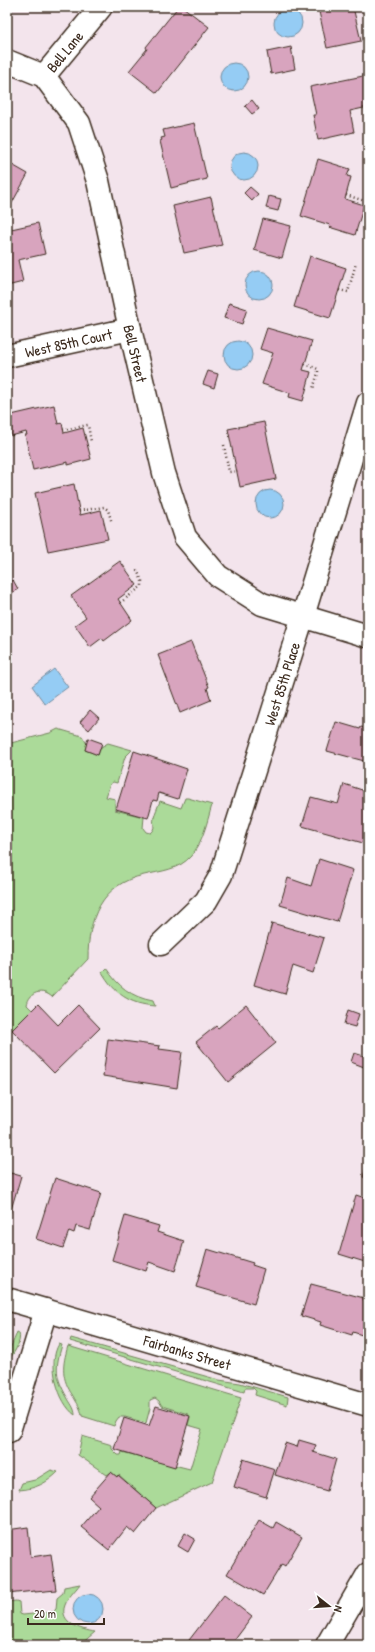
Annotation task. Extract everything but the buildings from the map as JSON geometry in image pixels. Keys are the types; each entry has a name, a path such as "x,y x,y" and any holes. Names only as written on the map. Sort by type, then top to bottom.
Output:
{"street":[{"name":"Bell Lane","path":"44,76 100,7"},
{"path":"7,61 44,76"},
{"name":"Bell Street","path":"44,76 79,123 98,181 130,329 164,473 185,537 218,576 262,604 368,636"},
{"name":"West 85th Court","path":"7,356 130,329"},
{"name":"West 85th Place","path":"161,944 206,901 221,875 304,616 368,402"},
{"name":"Fairbanks Street","path":"7,1298 368,1405"},
{"path":"10,1431 46,1310"},
{"path":"327,1645 368,1574"}],"path":[{"path":"346,195 368,202"},
{"path":"363,224 368,208"},
{"path":"339,290 348,292 356,263"},
{"path":"305,364 318,369 313,389"},
{"path":"63,430 88,425 91,442"},
{"path":"224,445 229,472 237,471"},
{"path":"79,511 104,507 108,510 112,523"},
{"path":"120,603 142,586 142,581 136,568"}],"green space":[{"path":"58,729 82,736 87,744 85,750 98,755 101,747 108,743 132,750 125,757 117,783 113,782 110,784 106,797 115,799 115,810 144,817 143,828 146,832 150,833 153,829 154,816 160,801 181,808 185,798 212,805 199,845 186,861 169,869 129,880 117,886 107,895 94,917 88,959 52,997 48,994 40,992 33,994 27,1005 32,1010 12,1030 7,1025 7,744 50,733"},
{"path":"106,968 115,980 126,990 138,997 153,1001 155,1006 130,1000 118,992 102,972"},
{"path":"17,1332 19,1333 20,1337 18,1344 7,1362 9,1350"},
{"path":"71,1338 219,1380 240,1383 288,1397 287,1405 255,1395 256,1391 253,1388 245,1388 244,1392 70,1341"},
{"path":"59,1344 62,1345 57,1366 58,1377 75,1412 75,1415 64,1402 56,1382 54,1361"},
{"path":"68,1346 241,1398 212,1482 156,1508 119,1475 117,1477 111,1472 107,1475 78,1455 82,1436 112,1445 112,1449 118,1455 121,1455 122,1452 190,1469 202,1429 188,1425 190,1417 188,1414 162,1406 155,1398 150,1400 150,1408 146,1423 125,1417 119,1417 114,1426 82,1416 80,1408 69,1390 65,1378 64,1366"},
{"path":"51,1470 58,1472 40,1485 19,1490 22,1483 35,1480"},
{"path":"80,1584 68,1599 64,1611 65,1617 72,1624 95,1632 80,1645 7,1645 7,1602 19,1602 20,1614 23,1615 53,1612 56,1609 57,1598 63,1593 64,1587"}],"water":[{"path":"288,9 298,13 302,23 298,33 288,37 278,33 274,23 278,13"},
{"path":"234,63 244,67 248,77 244,87 234,91 224,87 220,77 224,67"},
{"path":"244,152 254,156 258,166 254,176 244,180 234,176 230,166 234,156"},
{"path":"259,271 269,275 273,285 269,295 259,299 249,295 245,285 249,275"},
{"path":"238,341 248,345 252,355 248,365 238,369 228,365 224,355 228,345"},
{"path":"270,490 280,494 284,504 280,514 270,518 260,514 256,504 260,494"},
{"path":"54,669 68,687 45,704 32,686"},
{"path":"88,1594 99,1598 103,1609 99,1620 88,1624 77,1620 73,1609 77,1598"}]}
